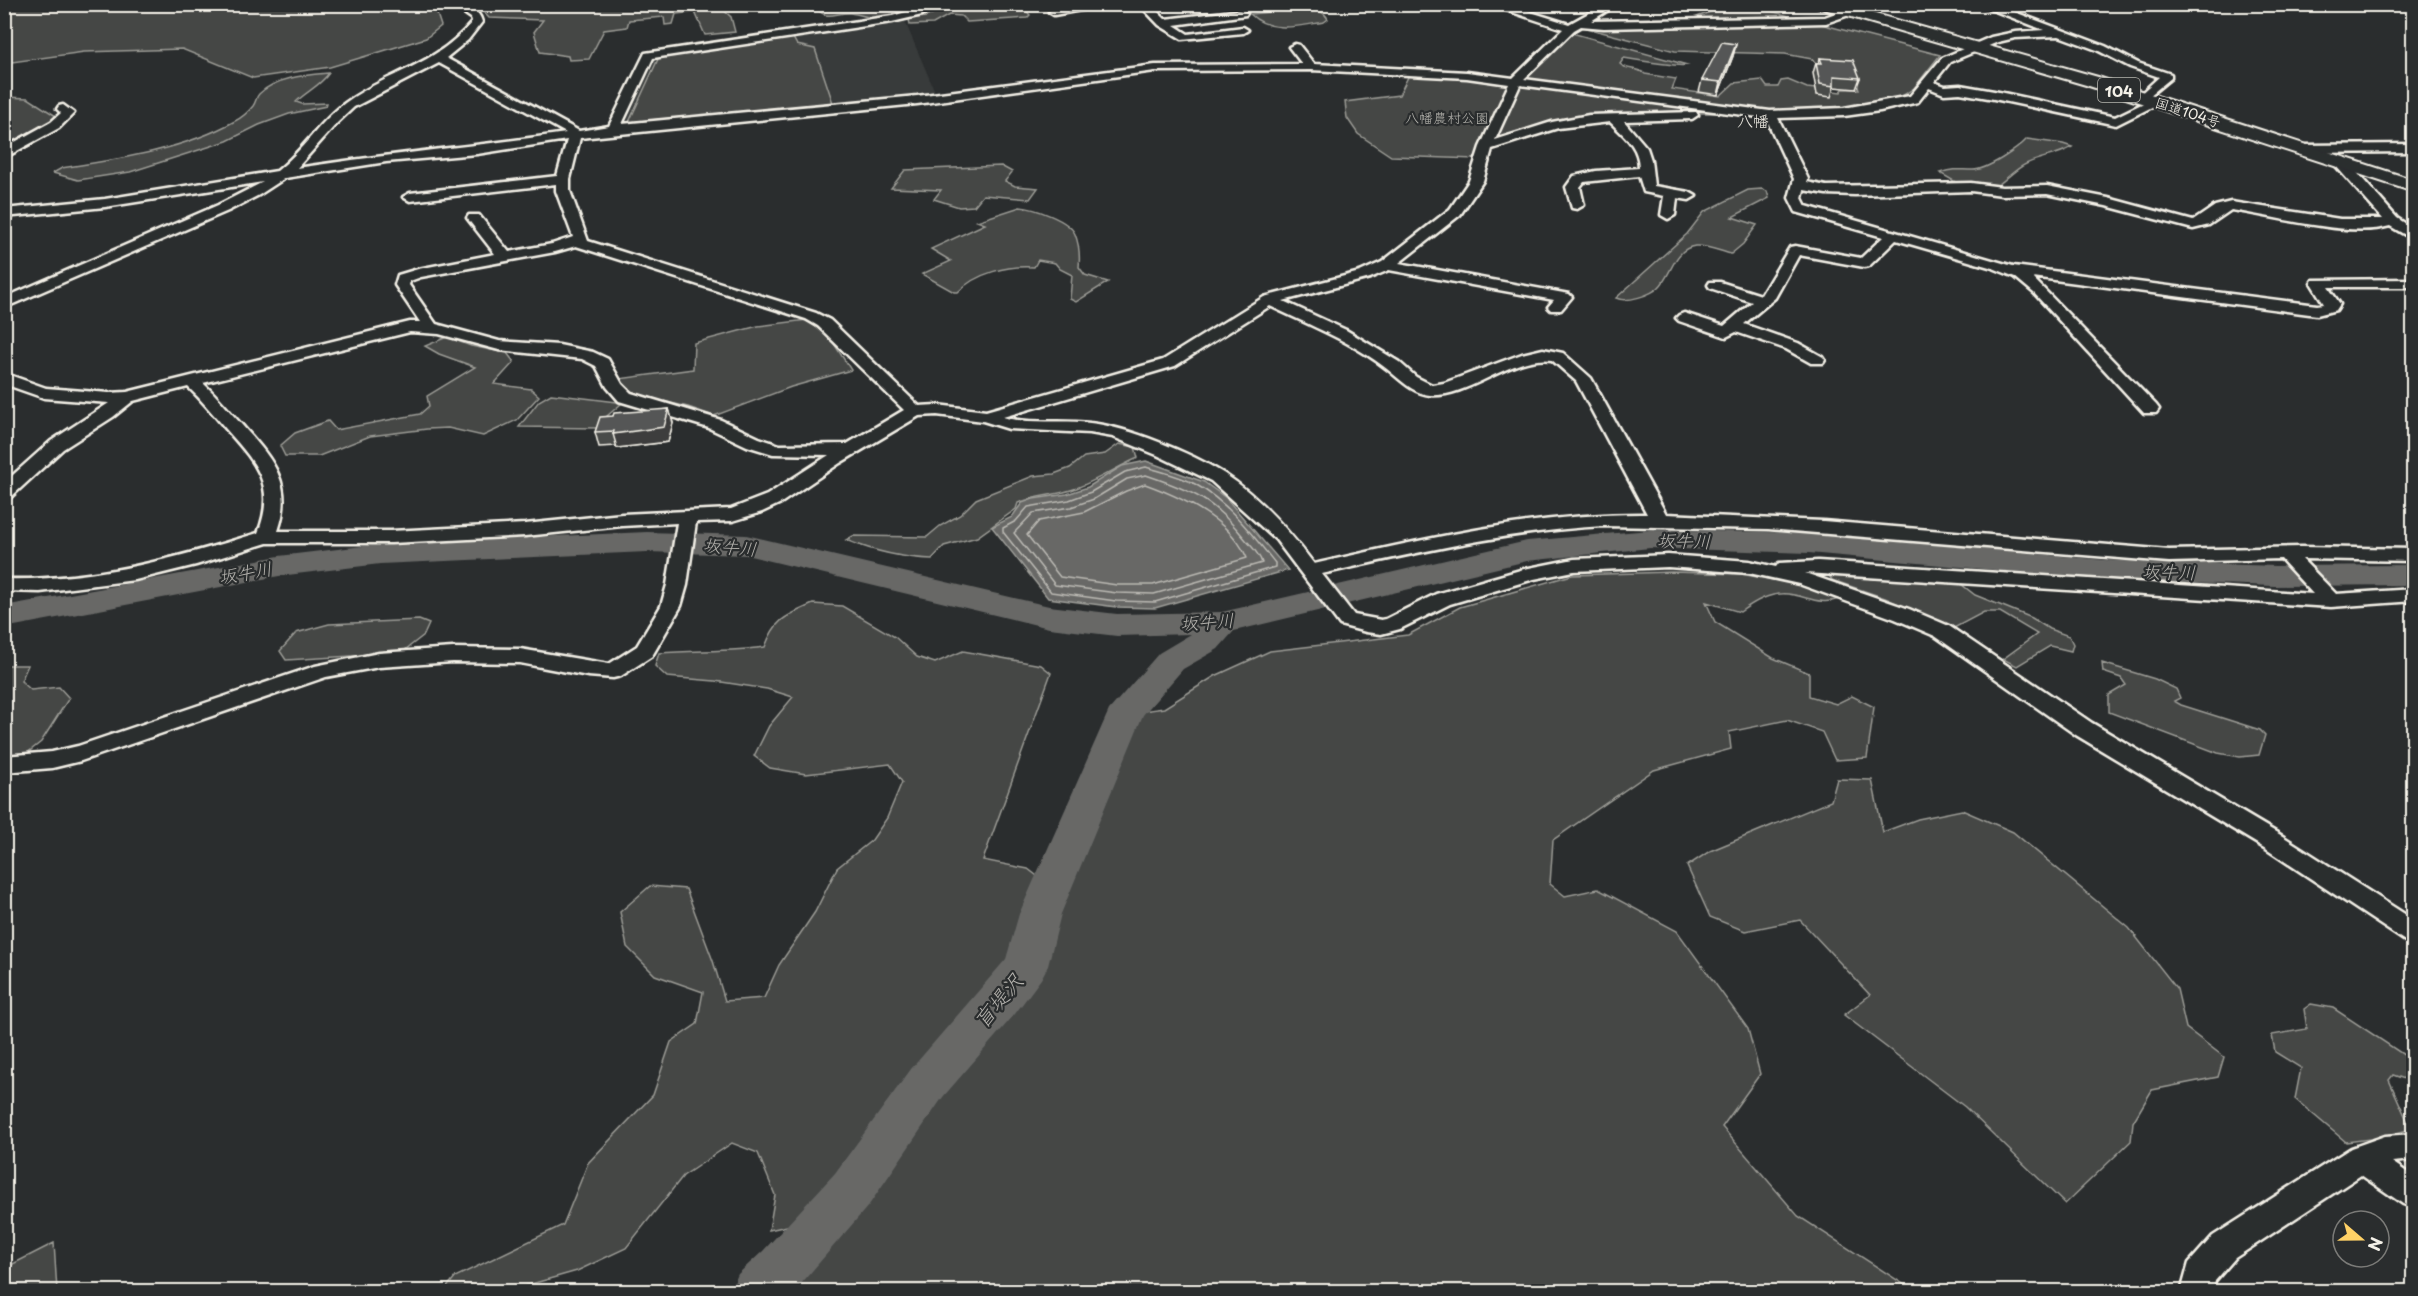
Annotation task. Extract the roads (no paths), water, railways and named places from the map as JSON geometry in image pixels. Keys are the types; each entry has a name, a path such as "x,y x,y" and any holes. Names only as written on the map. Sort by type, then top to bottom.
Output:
{"highway":[{"name":"国道104号","path":"1822,4 2150,99 2414,186"}],"street":[{"path":"4,304 219,210 284,173 312,146 340,112 375,90 440,59 477,22 476,17 456,4"},
{"path":"614,129 649,55 892,19 918,13 937,4"},
{"path":"1054,12 1109,4"},
{"path":"1144,4 1163,23 1194,41 1243,30"},
{"path":"1492,4 1576,26 1826,20 1848,12"},
{"path":"4,585 40,586 135,574 172,566 266,537 391,537 525,530 622,520 732,514 755,508 915,411 937,410 987,416 1169,363 1269,300 1346,281 1388,265 1429,235 1455,212 1476,181 1486,147 1516,81 1576,26 1613,4"},
{"path":"1927,83 1944,90 1960,89 1994,95 2116,121 2150,99 2167,76 1982,4"},
{"path":"1163,23 1242,13"},
{"path":"1486,147 1498,146 1556,126 1612,117 1729,113 1813,114 1880,107 1914,99 1946,60 1995,39 2015,35 2060,33"},
{"path":"1295,47 1311,67"},
{"path":"1205,58 1215,68"},
{"path":"440,59 538,110 575,134"},
{"path":"1467,75 1534,63"},
{"path":"4,213 105,203 386,158 477,150 614,129 916,100 1155,68 1311,67 1467,75 1770,115 1785,137 1790,156 1801,179 1794,199 1795,204 1801,209 2012,270 2317,310 2326,309 2332,304 2318,283 2414,283"},
{"path":"4,154 55,125 68,113 63,109"},
{"path":"1612,117 1640,147 1645,157 1643,172 1647,186"},
{"path":"575,134 563,179 564,191 579,240 588,248 811,316 824,323 915,411"},
{"path":"2302,149 2414,148"},
{"path":"2340,162 2392,221 2414,236"},
{"path":"1577,205 1573,187 1579,179 1596,175 1643,172"},
{"path":"410,197 563,179"},
{"path":"1605,185 1647,186 1653,190 1689,196"},
{"path":"1800,185 1826,190 1855,191 1960,187 2002,191 2047,190 2108,202 2193,225 2202,224 2219,208 2231,206 2358,224 2388,224 2392,221"},
{"path":"466,190 468,217 505,257"},
{"path":"1668,215 1671,193"},
{"path":"1684,318 1726,332 1770,295 1795,250 1864,263 1893,234"},
{"path":"426,326 428,323 402,285 403,278 418,273 555,248 579,240"},
{"path":"1388,265 1564,297 1556,307"},
{"path":"2012,270 2040,290 2150,409"},
{"path":"1715,285 1764,301"},
{"path":"1269,300 1340,333 1393,365 1410,381 1430,390 1447,388 1528,357 1543,354 1557,356 1583,378 1659,519"},
{"path":"4,378 50,394 127,397 410,327 426,326 446,329 486,343 574,352 597,358 603,363 615,386 625,396 715,424 766,447 790,451 851,449"},
{"path":"1734,326 1792,346 1816,360"},
{"path":"189,380 202,391 264,461 270,473 273,508 266,537"},
{"path":"4,493 57,445 107,413 127,397"},
{"path":"987,416 995,421 1009,424 1104,430 1128,436 1217,477 1283,536 1347,620 1382,627 1406,619 1443,599 1531,573 1574,565 1668,561 1749,567 1818,567 2226,596 2414,595"},
{"path":"4,764 52,760 81,753 323,671 379,660 453,655 520,656 588,669 613,671 645,651 671,606 677,585 688,516"},
{"path":"1315,577 1491,533 1569,523 1659,519 1751,522 1921,534 2043,548 2155,555 2290,557 2414,555"},
{"path":"2290,557 2326,595"},
{"path":"1749,567 1804,579 1942,631 2084,729 2275,843 2414,934"},
{"path":"2197,1292 2200,1274 2224,1247 2361,1158 2385,1149 2414,1147"},
{"path":"2361,1158 2414,1194"}],"water":[{"path":"1146,461 1204,482 1226,498 1288,570 1155,608 1116,607 1048,598 992,527 1012,517 1022,503 1067,494 1088,487 1122,466"}],"waterway":[{"name":"坂牛川","path":"1222,623 1527,551 1650,539 1809,543 2104,570 2275,576 2414,575"},
{"name":"坂牛川","path":"4,617 279,566 380,554 647,542 746,545 1049,617 1117,625 1222,623"},
{"name":"盲堤沢","path":"756,1292 781,1269 852,1189 927,1083 999,1001 1026,966 1040,914 1127,710 1171,661 1206,641 1222,623"}],"district":[{"name":"八幡","path":"1753,120"}],"park label":[{"name":"八幡農村公園","path":"1447,117"}]}
